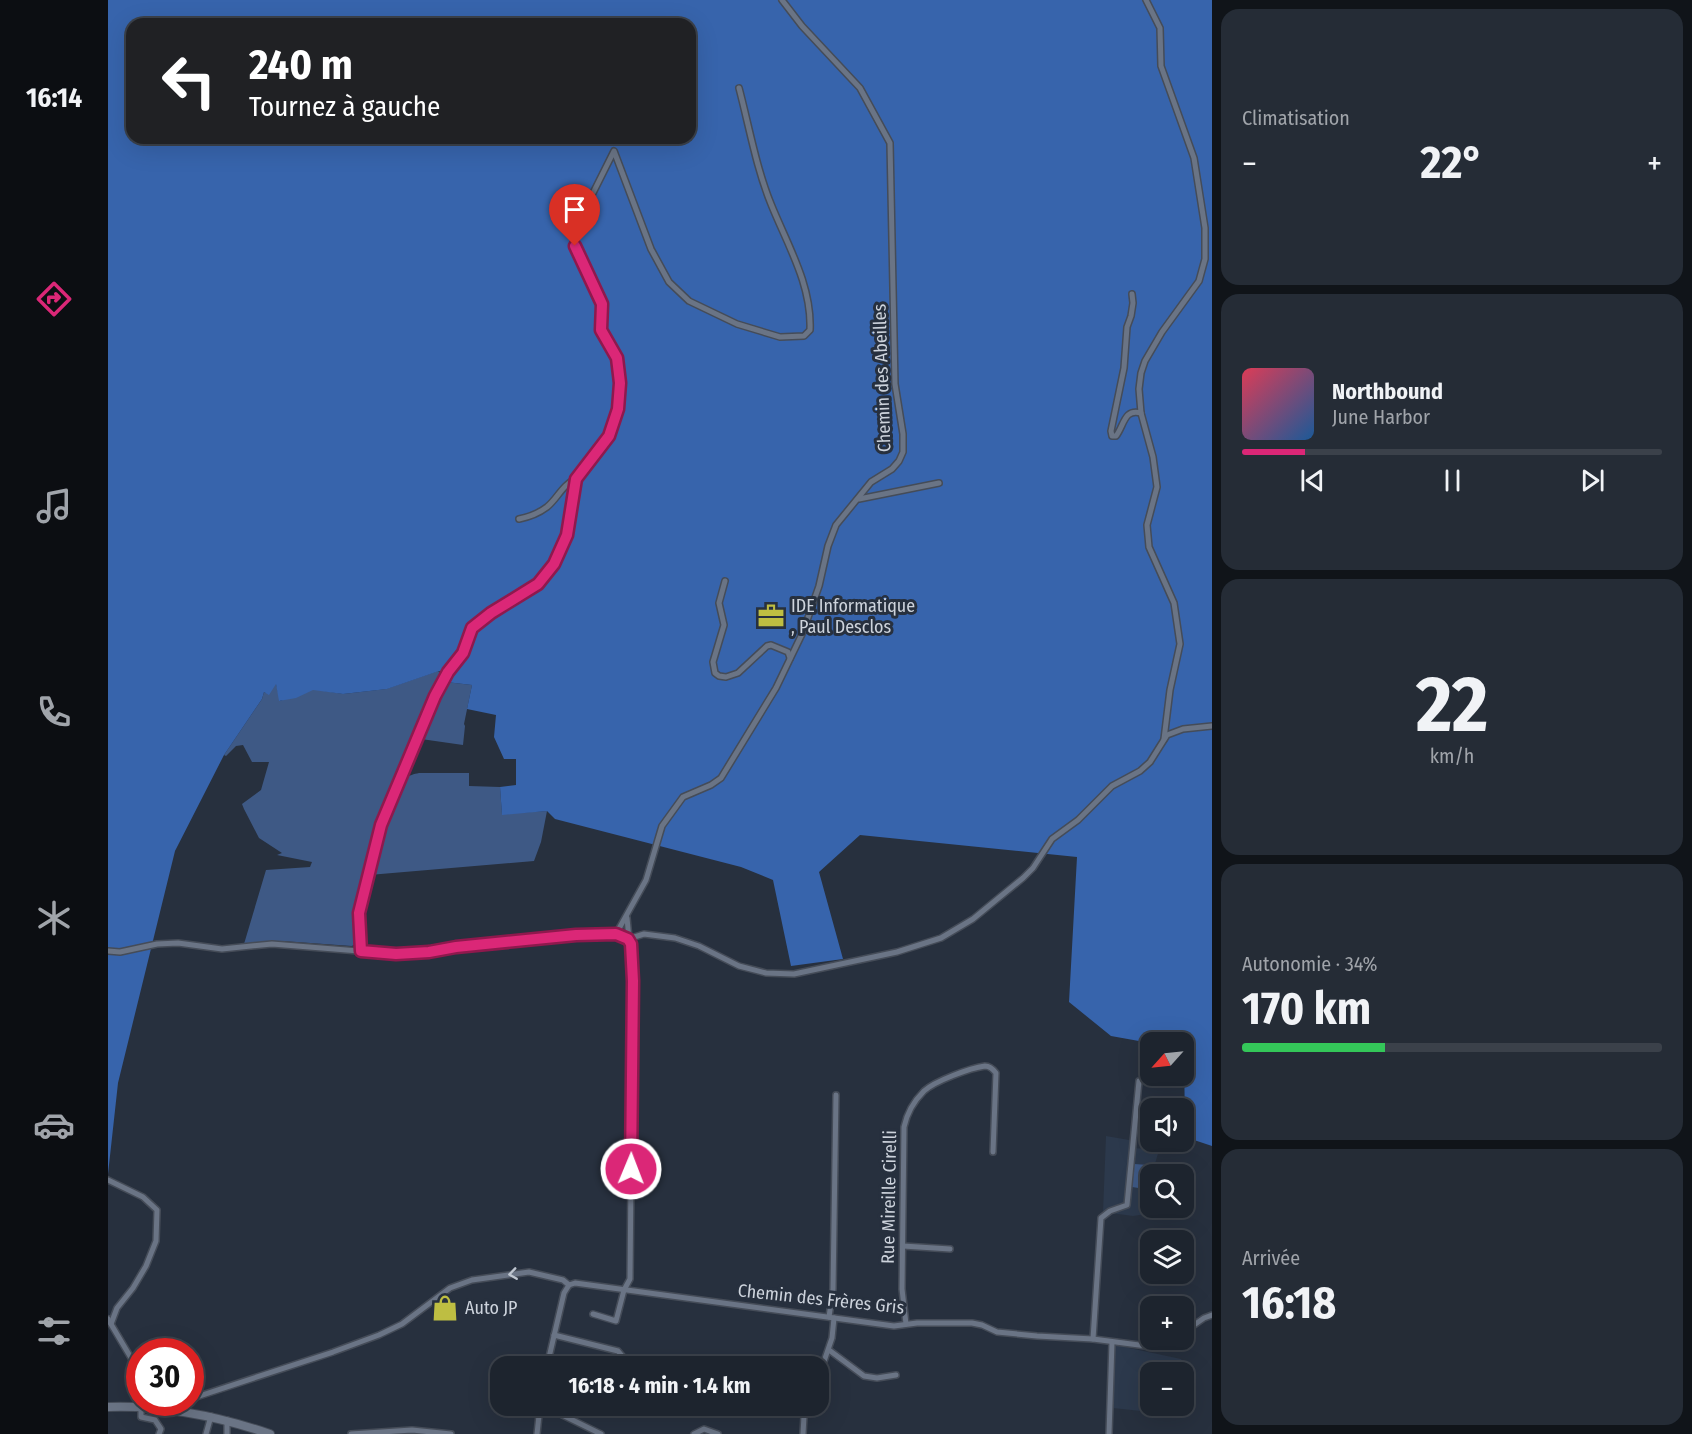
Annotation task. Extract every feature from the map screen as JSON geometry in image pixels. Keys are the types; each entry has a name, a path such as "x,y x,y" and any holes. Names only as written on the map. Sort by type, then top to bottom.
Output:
{"main road":[{"path":"108,1407 126,1408"},
{"path":"204,1414 270,1434"}],"street":[{"name":"Chemin des Abeilles","path":"616,934 646,880 662,826 683,797 721,778 776,688 803,632 836,525 871,482 892,469 903,452 903,434 895,384 890,143 860,88 802,26 782,0"},
{"path":"1146,0 1160,28 1161,66 1167,88 1194,158 1206,244 1205,259 1198,281 1162,332 1143,367 1139,389 1157,487 1147,525 1149,547 1174,603 1180,644 1170,690 1164,739"},
{"path":"519,519 531,516 547,507 562,488 576,479 609,436 618,409 620,383 617,358 601,330 602,304 575,246 574,231 614,151 651,249 669,282 689,301 737,324 780,337 804,336 810,330 811,315 808,299 789,243 770,203 739,88"},
{"path":"1132,294 1124,368 1111,431 1112,436 1119,434 1122,423 1129,413 1134,411 1142,413"},
{"path":"361,951 359,913 381,825 435,696 448,672 463,653 472,628 491,613 538,584 554,564 567,535 576,479"},
{"path":"859,499 939,483"},
{"path":"725,581 719,603 724,625 713,662 715,673 719,676 732,676 771,645 788,651 790,660"},
{"path":"108,951 120,952 157,944 178,943 222,949 272,944 396,954 576,935 616,934 628,939 644,934 675,938 699,946 740,966 766,973 794,974 887,954 941,938 973,919 1023,878 1033,868 1052,839 1078,820 1112,786 1140,771 1150,762 1167,735 1183,729 1212,726"},
{"path":"592,1314 616,1321 624,1290 630,1279 633,981 627,916"},
{"name":"Rue Mireille Cirelli","path":"906,1324 902,1289 904,1127 907,1115 915,1101 927,1089 953,1076 986,1066 992,1068 996,1073 993,1152"},
{"path":"1093,1339 1101,1218 1110,1211 1127,1205 1139,1081"},
{"path":"827,1356 833,1289 836,1095"},
{"path":"108,1180 143,1197 157,1210 156,1241 146,1266 110,1322 126,1349"},
{"path":"903,1246 950,1249"},
{"name":"Chemin des Frères Gris","path":"204,1394 380,1335 402,1324 450,1288 472,1280 529,1272 563,1280 569,1285 575,1283 894,1326 972,1323 997,1332 1093,1339 1140,1345"},
{"path":"549,1356 564,1293 569,1285"},
{"path":"1194,1324 1204,1317 1212,1315"},
{"path":"554,1335 618,1351 622,1356"},
{"path":"1109,1434 1112,1342"},
{"path":"829,1350 864,1376 877,1378 896,1375"},
{"path":"141,1416 155,1420 161,1429 159,1434"},
{"path":"207,1434 212,1416"},
{"path":"537,1434 540,1416"},
{"path":"563,1416 601,1434"},
{"path":"803,1434 804,1416"},
{"path":"227,1420 227,1434"},
{"path":"694,1434 704,1429 718,1434"},
{"path":"351,1434 412,1430 451,1434"}],"shaded area":[{"path":"108,0 1212,0 1212,1146 1194,1140 1194,1098 1185,1098 1184,1086 1194,1086 1194,1032 1140,1032 1140,1041 1111,1036 1069,1002 1077,857 860,835 819,872 843,959 791,966 773,880 741,867 555,819 547,811 502,815 500,787 516,785 516,759 504,759 494,737 496,715 467,709 472,685 446,682 439,671 387,689 343,694 313,690 296,698 279,701 276,684 269,695 264,692 262,699 224,755 175,851 118,1083 108,1174"},
{"path":"438,671 442,675 376,832 360,894 358,942 352,946 282,941 244,944 266,870 310,867 312,862 277,855 282,853 259,838 244,809 242,804 261,790 269,762 252,762 243,745 236,746 226,756 224,755 262,699 264,692 266,693 276,683 280,701 313,689 343,694 386,689"},
{"path":"446,682 472,685 464,724 463,745 421,739"},
{"path":"419,773 469,773 469,786 500,787 502,814 547,811 541,842 534,861 369,875 394,797 407,778"},
{"path":"1106,1136 1135,1141 1134,1148 1140,1148 1140,1152 1158,1152 1155,1164 1140,1164 1140,1215 1103,1212"},
{"path":"1134,1164 1140,1164 1140,1188 1132,1187"},
{"path":"1115,1345 1181,1359 1182,1362 1140,1362 1140,1411 1113,1408"}],"place":[{"name":"IDE Informatique , Paul Desclos","path":"771,616"},
{"name":"Auto JP","path":"445,1308"}],"route":[{"path":"575,246 602,304 601,330 617,358 620,383 618,409 609,436 576,479 567,535 554,564 538,584 491,613 472,628 463,653 448,672 435,696 381,825 359,913 361,951 396,954 429,952 456,947 576,935 616,934 628,939 631,944 633,981 631,1169"}]}
